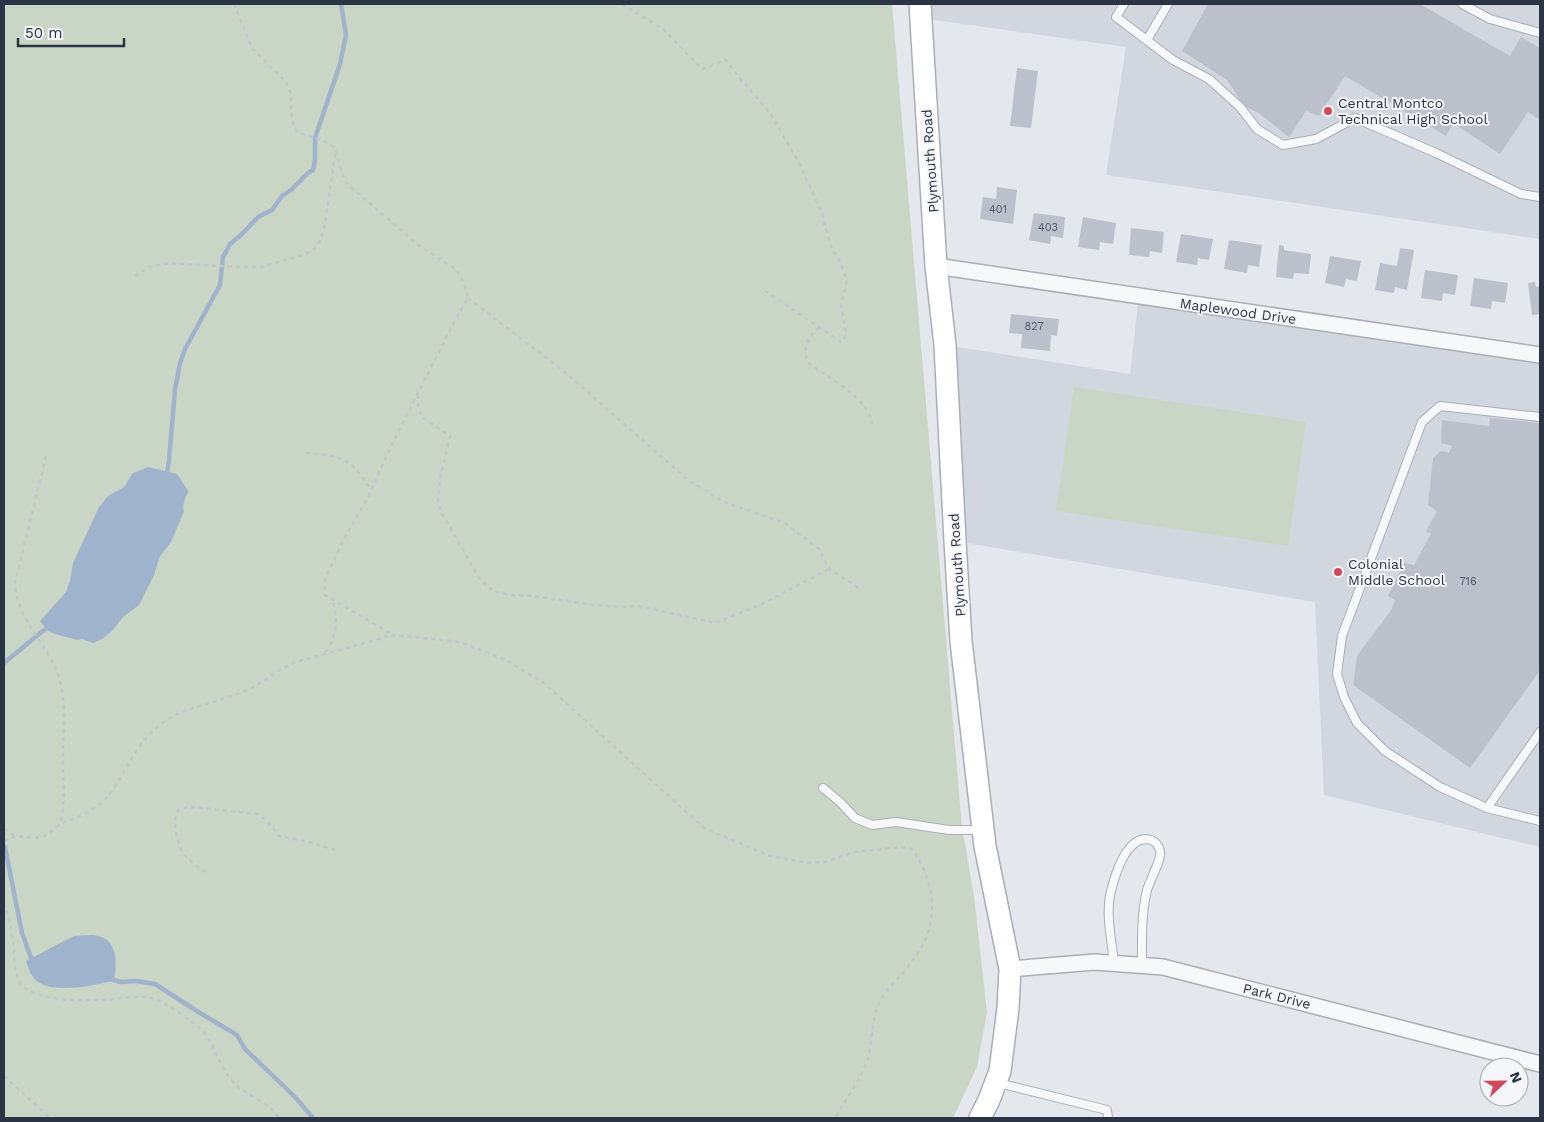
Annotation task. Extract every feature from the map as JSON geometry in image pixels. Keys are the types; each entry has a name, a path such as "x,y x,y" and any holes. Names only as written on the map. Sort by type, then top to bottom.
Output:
{"street":[{"name":"Plymouth Road","path":"920,4 936,266 945,344 962,641 983,830 1010,970 1008,1008 1000,1071 980,1118"},
{"name":"Maplewood Drive","path":"936,266 1540,355"},
{"name":"Park Drive","path":"1010,970 1095,962 1163,967 1540,1064"}],"lane":[{"path":"1124,4 1116,17 1173,60 1209,80 1240,107 1256,129 1283,145 1316,139 1355,118 1436,153 1521,194 1540,197"},
{"path":"1148,40 1168,4"},
{"path":"1462,4 1490,19 1540,33"},
{"path":"1540,418 1440,406 1422,422 1342,636 1337,674 1344,697 1357,723 1385,751 1440,787 1487,808 1540,821"},
{"path":"1487,808 1540,732"},
{"path":"823,788 855,818 872,825 896,822 949,830 983,830"},
{"path":"1114,963 1110,927 1110,898 1114,878 1125,853 1142,839 1150,839 1155,841 1158,846 1160,856 1144,905 1142,966"},
{"path":"996,1082 1106,1110 1108,1118"}],"path":[{"path":"234,4 252,48 286,82 291,95 291,112 294,128 299,133 322,140 334,147 345,182 418,245 457,270 465,286 468,298 574,379 688,480 724,502 785,523 819,549 829,570 859,588"},
{"path":"622,4 664,29 702,69 726,60 770,113 798,161 823,214 831,246 840,262 846,280 841,306 846,332 844,340 841,342 764,290"},
{"path":"135,276 149,267 169,263 234,268 262,267 282,262 314,249 320,241 326,225 335,153"},
{"path":"393,635 326,595 325,579 454,322 468,298"},
{"path":"819,327 807,341 804,349 809,363 866,407 872,424"},
{"path":"418,394 418,407 422,417 450,436 440,479 438,498 441,512 479,578 493,591 594,605 639,606 715,624 762,604 829,570"},
{"path":"306,453 337,457 349,462 363,477 371,490"},
{"path":"46,456 15,583 16,601 56,670 63,696 64,799 60,825"},
{"path":"324,653 332,643 337,621 332,598"},
{"path":"4,830 15,836 44,837 60,825 100,804 148,736 166,720 188,709 241,693 285,666 324,653 393,635 460,642 506,660 544,683 704,828 770,856 808,863 825,862 864,850 901,847 912,849 922,864 929,881 932,902 930,925 922,949 880,1002 874,1020 868,1057 862,1076 846,1098 835,1118"},
{"path":"206,872 190,861 179,847 175,816 179,809 193,807 257,814 267,820 279,836 339,851"},
{"path":"4,841 15,836"},
{"path":"4,903 12,938 17,974 21,984 33,993 64,999 94,1000 134,997 156,999 202,1030 225,1072 234,1083 243,1091 274,1110 279,1118"},
{"path":"4,1076 50,1118"}],"shaded area":[{"name":"Central Montco Technical High School","path":"920,4 1540,4 1540,239 1106,175 1126,47 921,18"},
{"name":"Colonial Middle School","path":"1139,296 1540,355 1540,847 1324,795 1315,602 955,541 945,345 1130,374"}],"green space":[{"path":"4,4 892,4 962,828 974,896 987,1012 977,1067 953,1118 4,1118"},
{"path":"1074,387 1306,422 1288,546 1056,511"}],"water":[{"path":"148,467 177,474 189,492 184,501 184,511 171,542 160,556 154,575 139,605 123,617 112,631 93,643 48,631 40,621 66,592 73,563 99,507 108,496 124,487 133,473"},
{"path":"95,935 105,938 109,942 113,948 116,961 114,980 97,985 63,988 44,985 35,979 26,961 74,936"}],"building":[{"path":"1208,4 1420,4 1510,56 1521,37 1540,48 1540,120 1528,112 1500,154 1453,123 1446,136 1345,76 1319,116 1306,111 1289,137 1259,113 1244,106 1227,80 1182,51"},
{"path":"1017,68 1038,71 1031,128 1010,126"},
{"path":"997,187 1017,190 1013,224 980,219 983,197 996,199"},
{"path":"1034,213 1065,217 1063,238 1051,236 1050,244 1029,240"},
{"path":"1083,217 1116,223 1113,244 1100,242 1099,250 1078,247"},
{"path":"1131,228 1164,232 1162,253 1150,251 1149,257 1129,255"},
{"path":"1181,234 1213,239 1209,260 1198,258 1197,265 1176,262"},
{"path":"1229,240 1262,245 1259,267 1248,265 1247,273 1224,269"},
{"path":"1279,245 1284,246 1284,250 1311,254 1309,274 1294,273 1293,279 1276,277"},
{"path":"1400,248 1414,250 1407,290 1395,287 1394,293 1375,290 1380,263 1397,266"},
{"path":"1330,256 1361,261 1357,281 1346,279 1344,287 1325,283"},
{"path":"1425,270 1458,275 1455,295 1443,293 1442,301 1421,298"},
{"path":"1474,278 1508,283 1505,303 1492,301 1491,309 1470,306"},
{"path":"1535,282 1536,287 1540,286 1540,314 1532,315 1528,283"},
{"path":"1011,314 1059,319 1057,336 1051,335 1050,351 1021,348 1022,334 1009,333"},
{"name":"Colonial Middle School","path":"1490,418 1540,423 1540,670 1470,768 1353,685 1357,656 1392,609 1395,600 1388,596 1404,563 1414,565 1431,534 1426,531 1437,511 1428,505 1433,458 1441,451 1449,453 1452,446 1441,443 1442,420 1489,426"}],"waterway":[{"path":"164,476 167,472 169,460 175,390 180,363 185,349 220,285 223,257 230,244 258,217 272,210 282,196 313,170 315,138 340,64 346,35 341,4"},
{"path":"4,663 50,625"},
{"path":"5,847 22,933 31,958 35,959"},
{"path":"110,979 121,982 136,981 155,984 237,1035 245,1049 295,1097 313,1118"}],"place":[{"name":"Central Montco Technical High School","path":"1328,111"},
{"name":"Colonial Middle School","path":"1338,572"}]}
